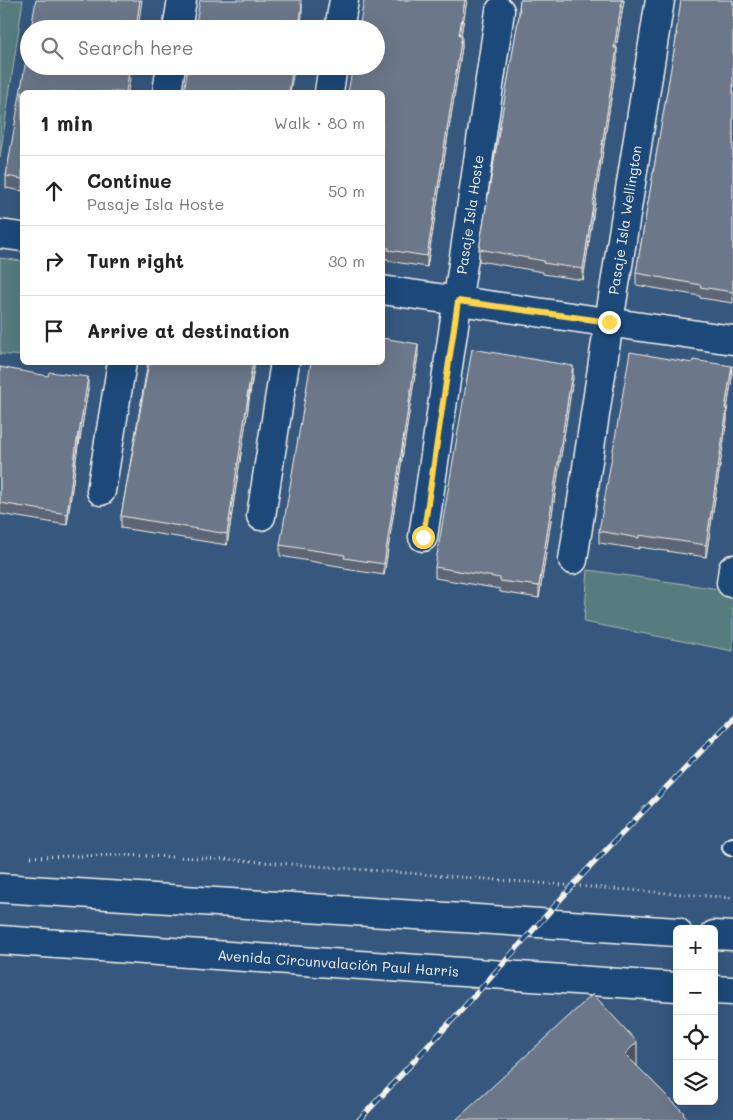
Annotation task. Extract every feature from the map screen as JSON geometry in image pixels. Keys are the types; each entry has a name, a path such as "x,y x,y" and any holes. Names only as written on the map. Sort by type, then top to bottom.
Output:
{"street":[{"path":"179,20 182,0"},
{"path":"341,20 344,0"},
{"name":"Pasaje Isla Wellington","path":"573,560 660,0"},
{"name":"Pasaje Isla Hoste","path":"423,537 500,11"},
{"path":"167,90 170,75"},
{"path":"328,90 331,75"},
{"path":"0,234 20,237"},
{"path":"385,290 733,340"},
{"path":"100,491 121,365"},
{"path":"261,516 285,365"},
{"path":"0,888 673,932"},
{"path":"718,935 733,936"},
{"name":"Avenida Circunvalación Paul Harris","path":"0,940 673,988"},
{"path":"718,990 733,992"}],"path":[{"path":"28,857 120,855 226,859 733,898"}],"green space":[{"path":"1,0 23,0 0,157"},
{"path":"0,258 20,261 20,356 0,354"},
{"path":"588,570 733,591 733,651 584,622"}],"building":[{"path":"36,0 140,0 137,20 33,20"},
{"path":"200,0 301,0 302,4 300,20 197,20"},
{"path":"364,0 465,0 459,35 462,35 427,256 388,250 389,248 385,247 385,90 348,90 351,75 385,75 385,20 361,20"},
{"path":"520,0 622,0 614,48 617,48 583,269 543,263 544,261 479,249"},
{"path":"681,0 733,0 733,292 636,273"},
{"path":"23,75 129,75 126,90 21,90"},
{"path":"187,75 292,75 289,90 184,90"},
{"path":"20,94 20,179 6,176"},
{"path":"385,338 418,344 384,564 344,558 345,555 280,545 310,365 385,365"},
{"path":"472,349 573,366 539,586 500,581 500,578 435,567"},
{"path":"630,352 692,363 693,360 732,366 706,545 639,535 639,538 599,531"},
{"path":"148,365 252,365 227,534 121,516"},
{"path":"0,367 48,376 49,372 88,377 67,514 0,503"},
{"path":"593,994 637,1042 625,1054 673,1102 673,1105 676,1105 684,1113 688,1120 456,1120"}],"railway":[{"path":"359,1120 457,1015 585,872 733,718"}],"route":[{"path":"423,537 458,301 609,322"}]}
